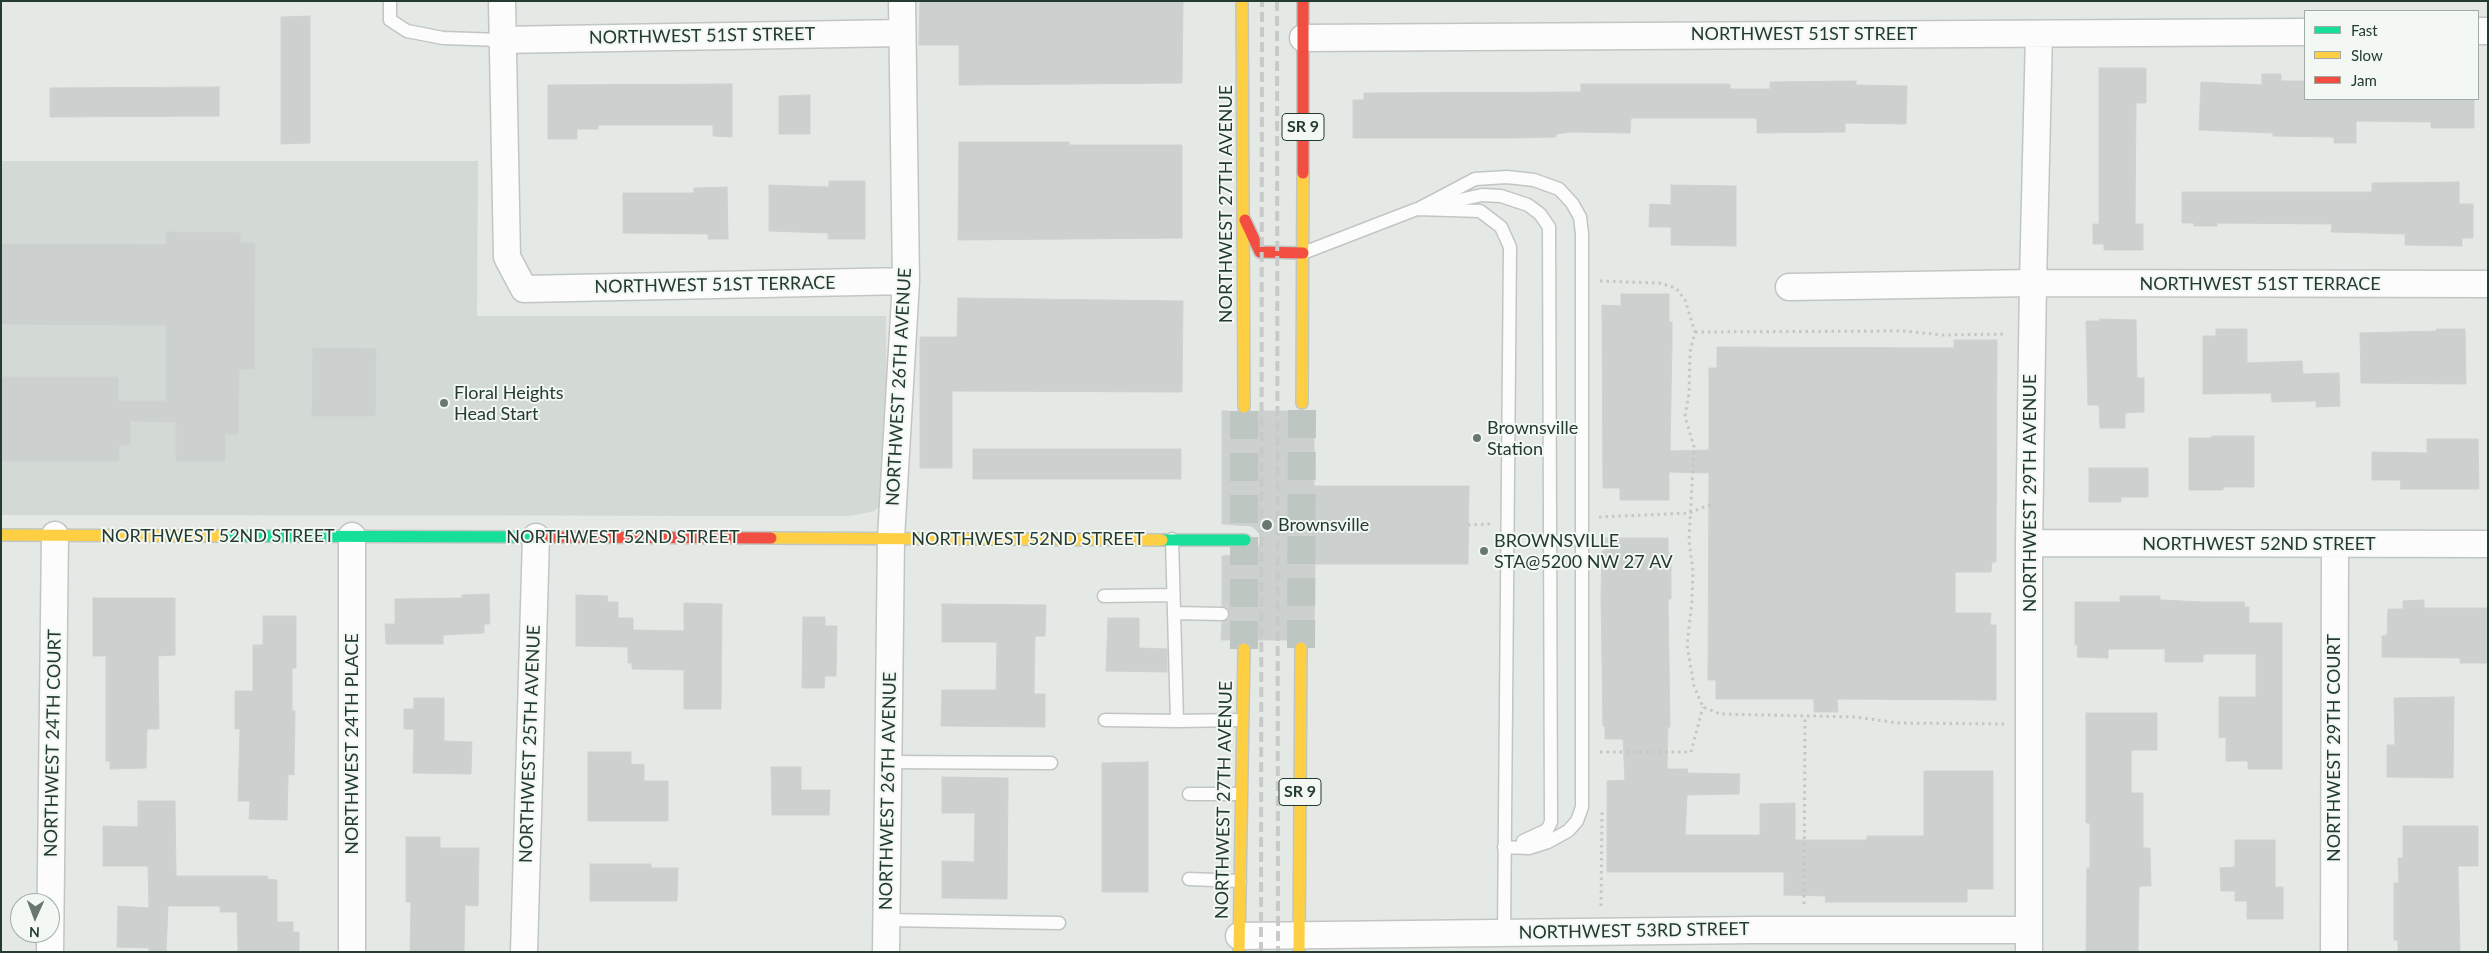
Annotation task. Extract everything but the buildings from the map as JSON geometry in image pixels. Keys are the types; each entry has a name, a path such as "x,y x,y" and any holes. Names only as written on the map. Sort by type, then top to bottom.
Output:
{"main road":[{"name":"NORTHWEST 27TH AVENUE","path":"1242,1 1244,407"},
{"name":"SR 9","path":"1302,403 1303,1"},
{"path":"1243,217 1260,252 1303,253"},
{"name":"NORTHWEST 52ND STREET","path":"1,535 1244,540"},
{"name":"SR 9","path":"1300,944 1301,648"},
{"name":"NORTHWEST 27TH AVENUE","path":"1239,944 1244,649"}],"street":[{"path":"501,40 502,1"},
{"name":"NORTHWEST 26TH AVENUE","path":"886,952 891,538 906,282 902,1"},
{"name":"NORTHWEST 51ST STREET","path":"1303,38 2304,32"},
{"name":"NORTHWEST 51ST STREET","path":"501,40 902,33"},
{"name":"NORTHWEST 29TH AVENUE","path":"2029,941 2032,283 2039,34"},
{"name":"NORTHWEST 51ST TERRACE","path":"501,40 507,257 524,289 906,282"},
{"name":"NORTHWEST 51ST TERRACE","path":"1789,287 2032,283 2488,284"},
{"name":"NORTHWEST 24TH COURT","path":"50,952 55,535"},
{"name":"NORTHWEST 24TH PLACE","path":"352,536 352,952"},
{"name":"NORTHWEST 25TH AVENUE","path":"524,952 536,537"},
{"name":"NORTHWEST 52ND STREET","path":"2030,543 2488,544"},
{"name":"NORTHWEST 29TH COURT","path":"2334,952 2335,544"},
{"name":"NORTHWEST 53RD STREET","path":"1239,944 1300,944 1504,933 1601,932 1751,941 1804,930 2029,941"}],"lane":[{"path":"390,1 390,20 407,31 443,38 501,40"},
{"path":"1303,253 1418,209 1475,179 1507,176 1534,180 1559,189 1580,217 1582,234 1582,807 1577,821 1568,831 1548,842 1529,848 1504,847"},
{"path":"1418,209 1482,195 1501,196 1528,205 1540,214 1549,228 1551,822 1547,830 1537,836 1504,847"},
{"path":"1418,209 1480,211 1501,227 1510,247 1504,933"},
{"path":"1172,539 1177,721"},
{"path":"1104,596 1173,596"},
{"path":"1174,613 1222,614"},
{"path":"1105,720 1242,720"},
{"path":"888,762 1050,763"},
{"path":"1189,794 1241,794"},
{"path":"1189,880 1240,881"},
{"path":"886,920 1058,923"}],"path":[{"path":"1582,280 1659,283 1676,288 1686,300 1695,332 1690,352 1689,394 1685,416 1694,447 1689,540 1692,582 1687,645 1694,686 1703,707 1691,752 1582,752"},
{"path":"1695,332 1904,331 1943,335 2032,333"},
{"path":"1703,707 1720,714 1856,717 1898,723 2029,725"},
{"path":"1804,930 1805,716"},
{"path":"1602,752 1602,762"},
{"path":"1601,932 1602,802"}],"shaded area":[{"name":"Floral Heights Head Start","path":"1,161 478,161 477,316 886,316 887,489 882,503 875,511 850,516 1,515"}],"tunnel":[{"path":"1301,648 1302,403"},
{"path":"1244,407 1244,649"}],"railway":[{"path":"1261,952 1262,1"},
{"path":"1277,1 1278,952"}],"traffic: fast":[{"path":"222,536 542,537"},
{"path":"1162,540 1245,540"}],"traffic: slow":[{"path":"1242,1 1244,407"},
{"path":"1302,403 1303,173"},
{"path":"1,535 222,536"},
{"path":"771,538 1162,540"},
{"path":"1299,952 1301,648"},
{"path":"1239,952 1244,649"}],"traffic: jam":[{"path":"1303,1 1303,173"},
{"path":"1245,220 1260,252 1303,253"},
{"path":"542,537 771,538"}],"place":[{"name":"Floral Heights Head Start","path":"444,403"},
{"name":"Brownsville Station","path":"1477,438"},
{"name":"Brownsville","path":"1267,525"},
{"name":"BROWNSVILLE STA@5200 NW 27 AV","path":"1484,551"}]}
